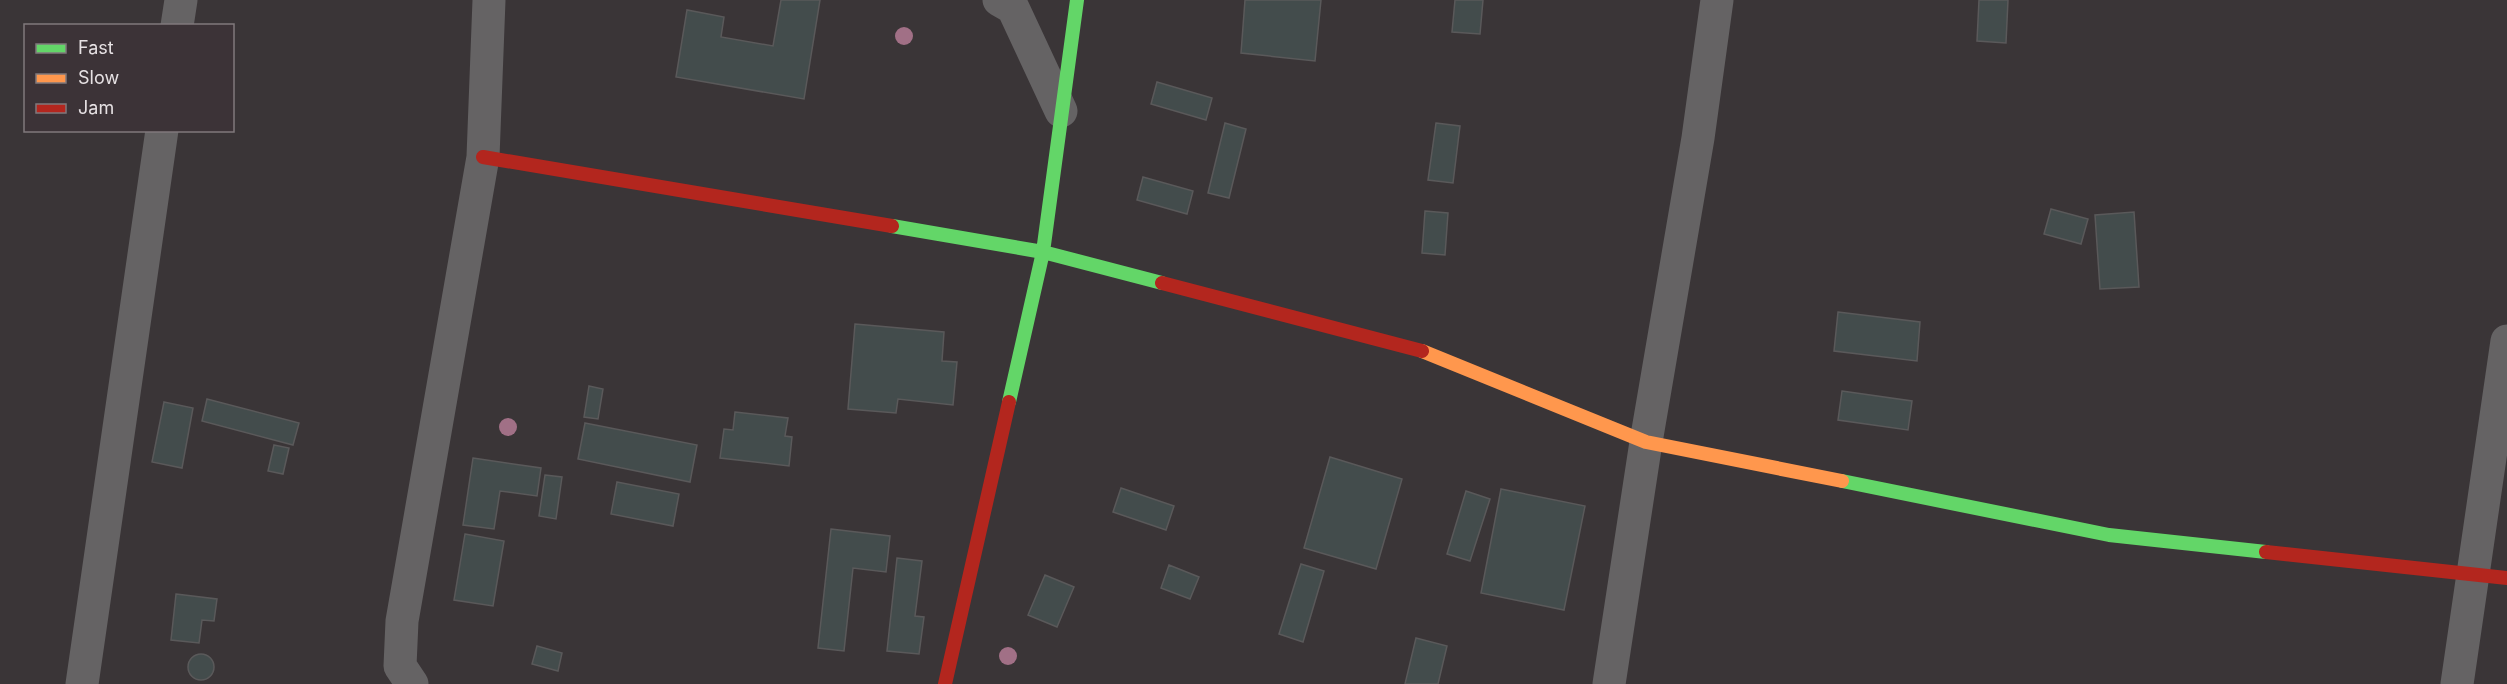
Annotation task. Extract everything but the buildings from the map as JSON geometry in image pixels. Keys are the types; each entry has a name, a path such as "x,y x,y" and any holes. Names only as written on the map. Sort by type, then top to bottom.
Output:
{"street":[{"path":"177,24 181,0"},
{"path":"412,684 400,666 402,621 483,157 489,0"},
{"path":"999,0 1013,8 1061,111"},
{"path":"945,684 1042,252 1077,0"},
{"path":"1609,684 1646,442 1698,138 1717,0"},
{"path":"82,684 162,132"},
{"path":"483,157 1042,252 1416,349 1646,442 2109,535 2507,578"},
{"path":"2457,684 2471,575 2507,341"}],"traffic: fast":[{"path":"1009,402 1043,252 1077,0"},
{"path":"892,226 1043,252 1162,283"},
{"path":"1842,481 2109,535 2266,552"}],"traffic: slow":[{"path":"1422,351 1646,442 1842,481"}],"traffic: jam":[{"path":"483,157 892,226"},
{"path":"1162,283 1422,351"},
{"path":"945,684 1009,402"},
{"path":"2266,552 2507,578"}]}
